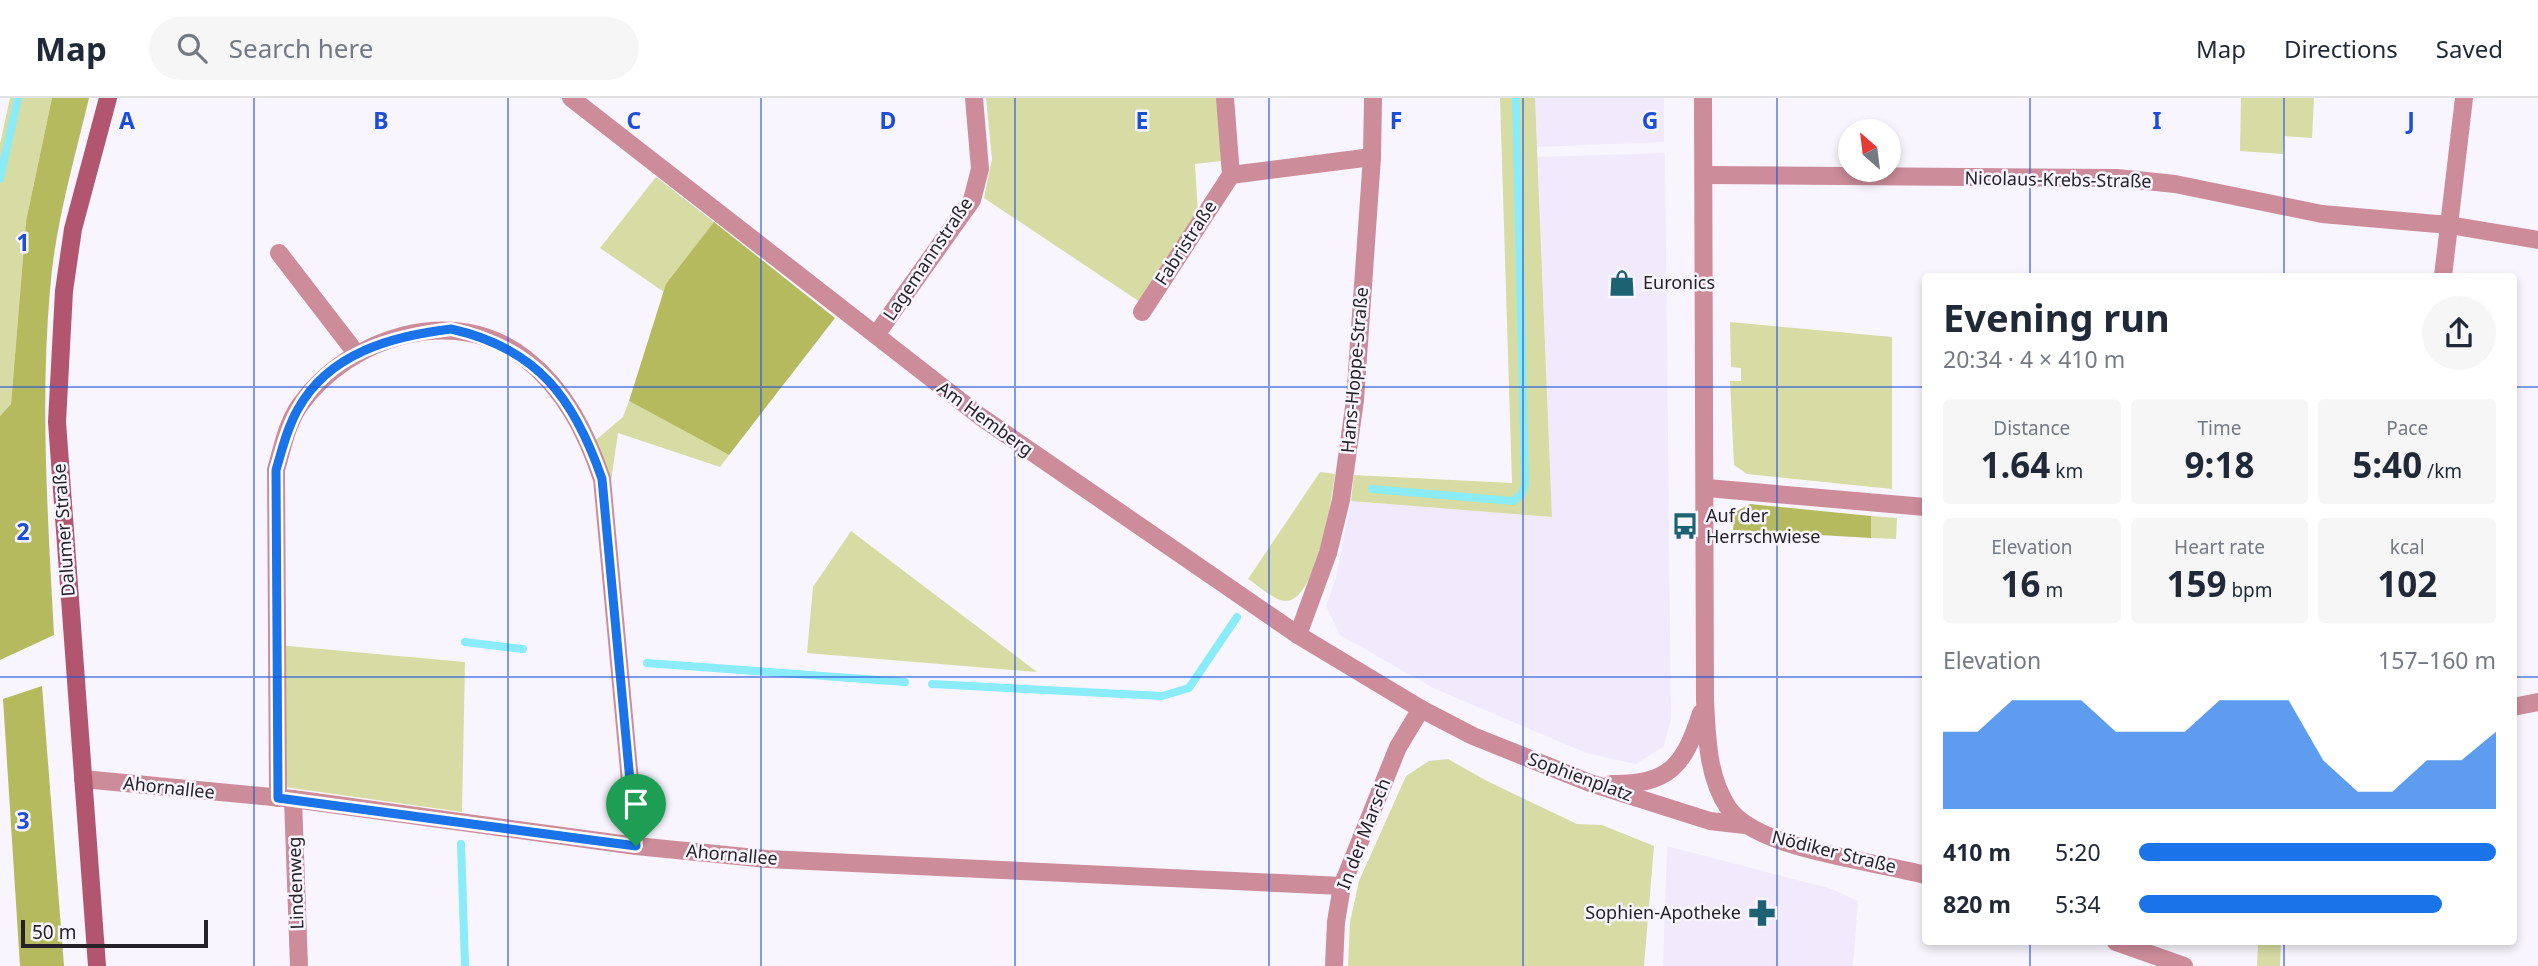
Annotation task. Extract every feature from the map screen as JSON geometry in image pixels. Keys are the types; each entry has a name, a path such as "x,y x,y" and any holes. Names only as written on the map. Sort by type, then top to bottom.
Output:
{"street":[{"name":"Dalumer Straße","path":"97,966 57,422 64,290 73,229 108,98"},
{"name":"Am Hemberg","path":"571,98 981,417 1298,635 1421,709"},
{"name":"Lagemannstraße","path":"876,335 972,200 980,169 974,98"},
{"path":"1225,98 1231,175 1372,157"},
{"name":"Hans-Hoppe-Straße","path":"1298,635 1328,552 1341,500 1354,400 1372,157 1373,98"},
{"path":"1703,98 1707,737 1719,791 1730,810 1745,825"},
{"path":"2443,273 2464,98"},
{"name":"Fabristraße","path":"1142,312 1231,175"},
{"name":"Nicolaus-Krebs-Straße","path":"1705,175 2118,178 2175,184 2322,214 2449,225 2538,240"},
{"path":"279,253 356,353"},
{"name":"Lindenweg","path":"299,966 285,799 276,470 299,407 322,379 356,353 410,334 451,329 484,337 524,357 552,384 576,415 602,479 636,846"},
{"path":"1707,488 1922,507"},
{"path":"1590,783 1642,785 1664,775 1682,759 1693,737 1705,699"},
{"path":"2517,706 2538,702"},
{"name":"Sophienplatz","path":"1421,709 1473,736 1590,783 1710,821 1745,825"},
{"name":"In der Marsch","path":"1334,966 1336,922 1342,886 1398,747 1421,709"},
{"name":"Ahornallee","path":"83,779 285,799 636,846 767,859 1342,886"},
{"name":"Nödiker Straße","path":"1745,825 1774,840 1922,874"},
{"path":"2122,945 2152,960 2184,966"}],"shaded area":[{"path":"1535,98 1664,98 1664,142 1537,147"},
{"path":"1665,153 1671,719 1664,746 1636,764 1586,753 1433,688 1340,635 1326,606 1336,577 1351,501 1552,517 1538,157"},
{"path":"1667,846 1832,889 1858,901 1853,966 1663,966"}],"green space":[{"path":"10,98 52,98 26,221 11,404 0,416 0,144"},
{"path":"52,98 89,98 56,241 47,333 46,462 54,635 0,660 0,416 11,404 26,221"},
{"path":"986,98 1217,98 1221,161 1195,164 1198,214 1140,302 984,198 992,159"},
{"path":"1500,98 1535,98 1552,517 1351,501 1354,475 1512,483"},
{"path":"2241,98 2314,98 2312,138 2284,136 2283,154 2240,151"},
{"path":"656,177 714,222 664,292 600,248"},
{"path":"714,222 835,318 729,455 629,401 666,284"},
{"path":"1730,322 1892,337 1892,489 1747,474 1734,465 1730,381 1741,381 1741,368 1731,367"},
{"path":"629,401 729,455 720,467 618,433 606,515 590,445 623,417"},
{"path":"1320,472 1335,474 1321,547 1306,585 1297,597 1281,600 1248,579"},
{"path":"1750,504 1871,516 1871,538 1733,530 1735,512"},
{"path":"1871,516 1897,518 1896,539 1871,538"},
{"path":"851,531 1037,672 807,653 813,587"},
{"path":"277,645 465,662 462,812 278,786"},
{"path":"42,686 64,966 20,966 3,699"},
{"path":"1448,759 1577,824 1602,825 1654,846 1644,966 1348,966 1350,922 1359,881 1406,776 1429,761"},
{"path":"2258,945 2281,945 2280,966 2257,966"}],"waterway":[{"path":"0,179 18,98"},
{"path":"1372,489 1513,501 1521,495 1525,485 1516,98"},
{"path":"932,684 1162,696 1189,688 1237,617"},
{"path":"465,642 523,649"},
{"path":"647,663 905,682"},
{"path":"461,844 465,966"}],"place":[{"name":"Euronics","path":"1622,283"},
{"name":"Auf der Herrschwiese","path":"1685,526"},
{"name":"Sophien-Apotheke","path":"1762,913"}],"route":[{"path":"451,329 484,337 524,357 552,384 576,415 602,479 636,846 278,798 276,470 287,433 299,407 322,379 356,353 410,334 451,329"}]}
